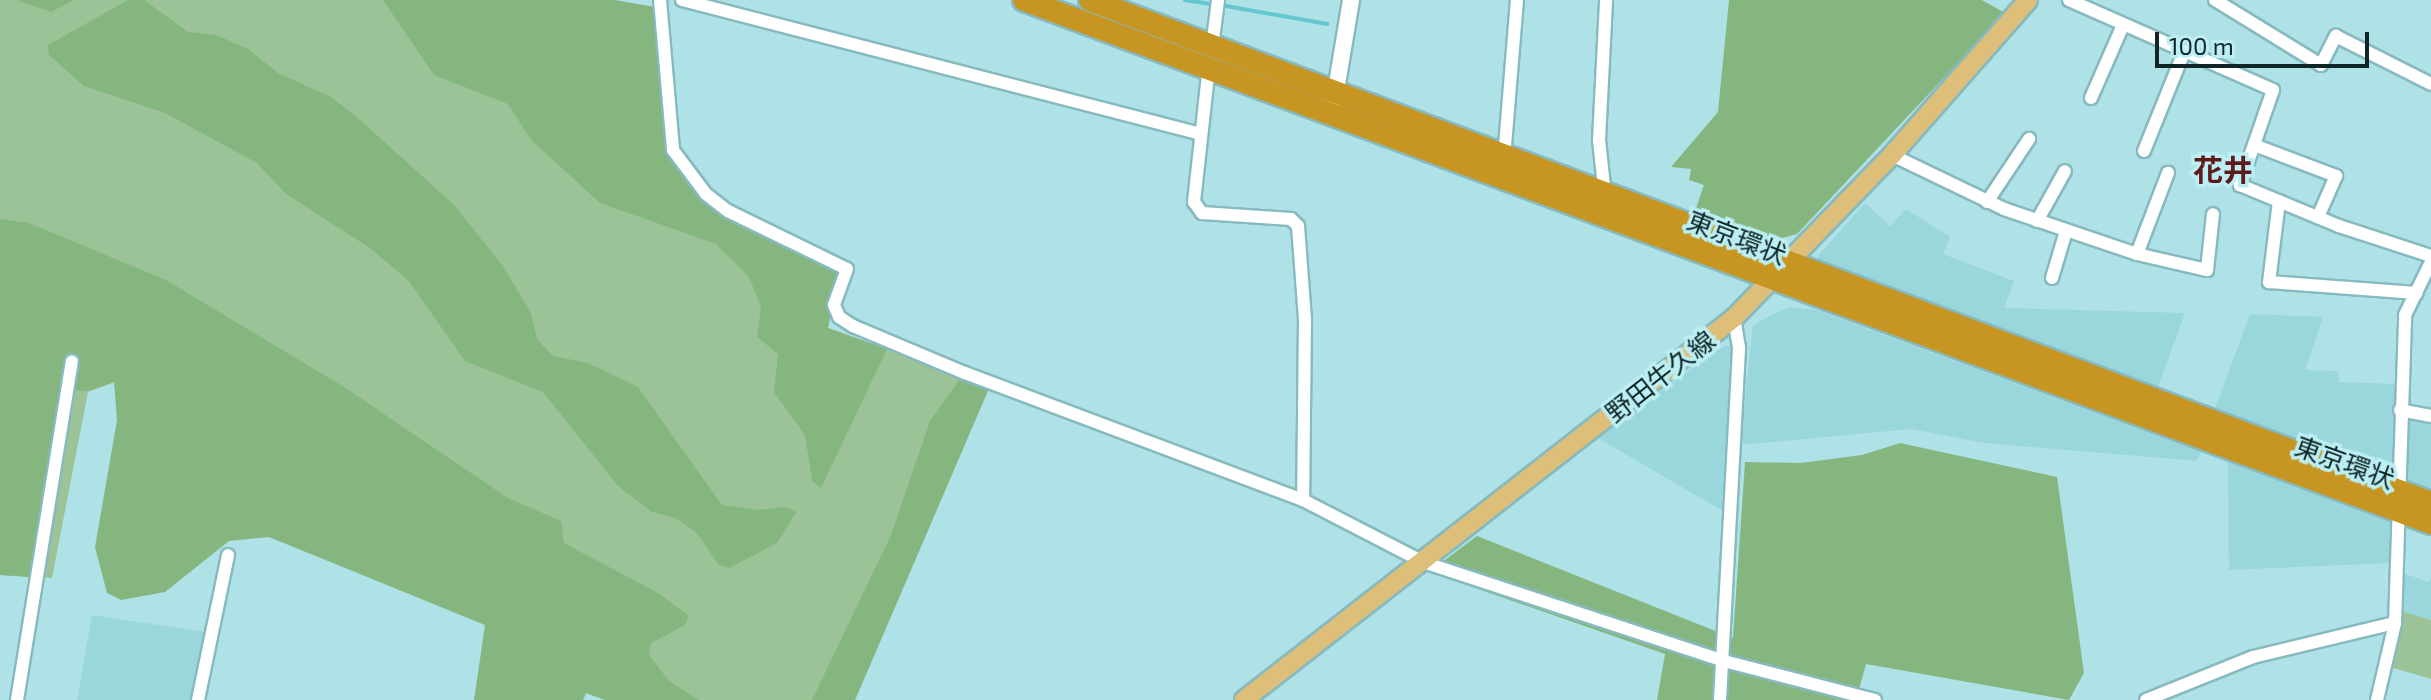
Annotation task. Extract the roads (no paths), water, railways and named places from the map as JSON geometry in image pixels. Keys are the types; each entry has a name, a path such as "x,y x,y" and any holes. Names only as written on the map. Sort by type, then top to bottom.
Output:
{"highway":[{"name":"東京環状","path":"1024,0 1209,68 1504,158 1605,196 1781,273"},
{"name":"東京環状","path":"1090,0 1212,44 1332,104 2398,501 2431,523"},
{"name":"東京環状","path":"2398,501 2431,503"}],"main road":[{"name":"野田牛久線","path":"1255,697 1734,318 1781,273 1892,155 2028,0"}],"street":[{"path":"660,0 673,150 706,194 728,211 847,269 834,305 839,317 965,373 1303,500 1423,562 1724,661 1875,700"},
{"path":"682,0 1201,134"},
{"path":"1218,0 1194,202 1202,213 1291,219 1298,226 1305,319 1303,500"},
{"path":"1332,104 1351,0"},
{"path":"1504,158 1517,0"},
{"path":"1605,196 1599,140 1606,0"},
{"path":"2069,0 2273,90 2240,185 2318,217 2431,256"},
{"path":"2215,0 2321,65 2336,36 2431,84"},
{"path":"2232,12 2240,0"},
{"path":"2091,98 2123,25"},
{"path":"2144,151 2184,52"},
{"path":"1987,202 2029,139"},
{"path":"2254,145 2336,176 2318,217"},
{"path":"1892,155 1987,202 2037,221 2137,254 2207,270 2213,214"},
{"path":"2037,221 2065,171"},
{"path":"2137,254 2168,173"},
{"path":"2279,201 2269,282 2424,285"},
{"path":"2052,278 2066,231"},
{"path":"2377,700 2395,623 2405,315 2424,285 2431,262"},
{"path":"1720,700 1739,348 1734,318"},
{"path":"17,700 72,361"},
{"path":"2400,410 2431,416"},
{"path":"198,700 228,555"},
{"path":"2146,700 2253,657 2395,623"}],"waterway":[{"path":"1185,0 1211,4"},
{"path":"1226,6 1327,24"}],"district":[{"name":"花井","path":"2223,169"}]}
